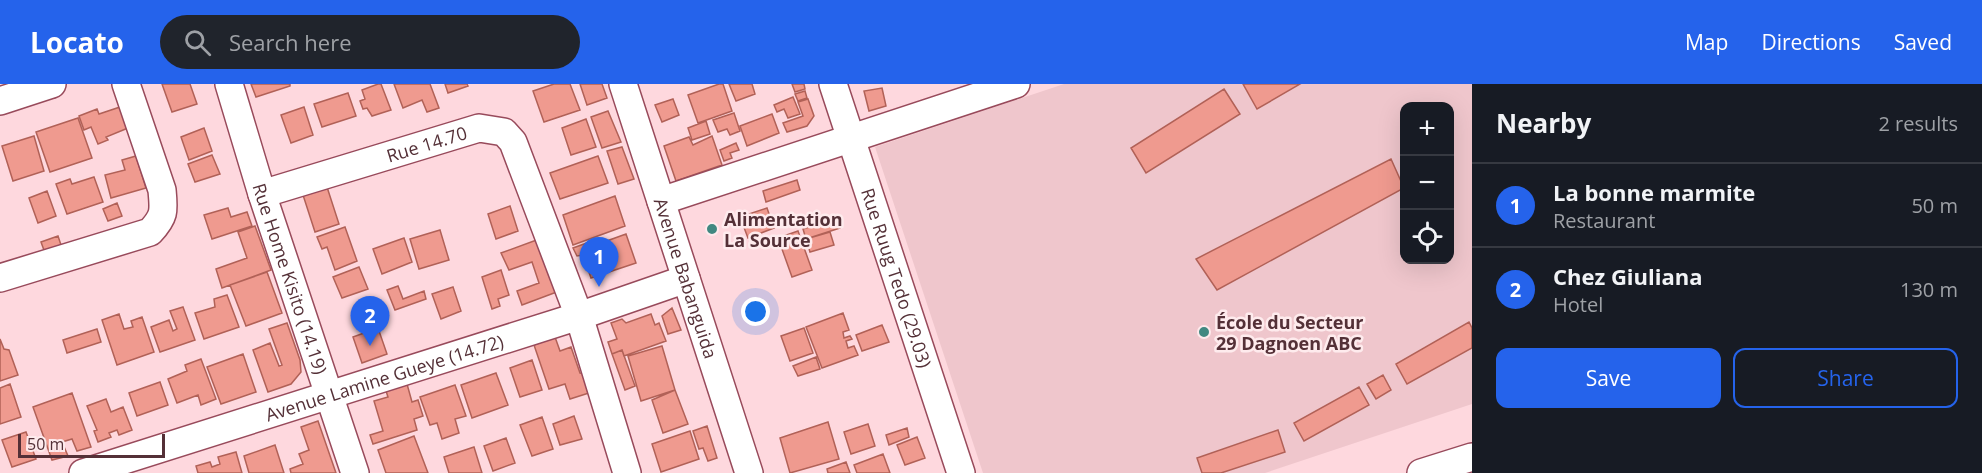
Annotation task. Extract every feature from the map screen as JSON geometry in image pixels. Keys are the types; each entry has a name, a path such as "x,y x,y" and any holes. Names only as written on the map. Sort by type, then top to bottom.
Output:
{"street":[{"path":"0,100 52,84"},
{"path":"0,278 150,232 161,220 162,190 126,84"},
{"name":"Rue Home Kisito (14.19)","path":"229,84 262,194 354,473"},
{"name":"Avenue Babanguida","path":"623,84 749,473"},
{"name":"Rue Ruug Tedo (29.03)","path":"833,84 961,473"},
{"path":"661,201 1016,84"},
{"name":"Rue 14.70","path":"262,194 479,128 504,132 513,142 579,316 627,473"},
{"name":"Avenue Lamine Gueye (14.72)","path":"83,473 579,316 686,279"},
{"path":"1421,473 1472,457"}],"shaded area":[{"name":"École du Secteur 29 Dagnoen ABC","path":"1064,84 1472,84 1472,404 1265,473 983,473 875,147"}],"building":[{"path":"162,84 190,84 197,104 172,112"},
{"path":"251,84 290,84 290,86 256,97"},
{"path":"381,84 391,110 372,116 367,108 363,109 360,101 365,99 362,90"},
{"path":"394,84 430,84 439,108 427,112 422,100 403,108"},
{"path":"445,84 467,84 468,86 448,93"},
{"path":"554,84 570,84 580,110 544,122 533,91"},
{"path":"580,84 602,84 607,98 587,105"},
{"path":"723,84 732,111 698,123 688,95"},
{"path":"729,84 752,84 755,94 736,101"},
{"path":"792,84 804,84 805,89 795,92"},
{"path":"1243,84 1300,84 1257,109"},
{"path":"882,88 886,106 869,111 864,91"},
{"path":"1224,89 1240,114 1146,173 1131,148"},
{"path":"805,91 807,98 798,101 795,94"},
{"path":"348,93 356,116 322,127 314,104"},
{"path":"793,97 800,114 788,118 784,109 777,112 774,105"},
{"path":"673,99 679,115 662,122 655,105"},
{"path":"808,99 814,116 807,126 787,132 783,123 803,116 798,102"},
{"path":"120,107 128,128 106,137 108,140 98,144 91,127 84,130 79,116 97,109 99,114"},
{"path":"304,107 313,135 291,143 281,115"},
{"path":"608,111 621,142 602,148 591,117"},
{"path":"734,113 740,131 730,135 727,129 718,132 713,120"},
{"path":"772,114 779,133 747,146 740,126"},
{"path":"78,118 92,158 50,172 36,132"},
{"path":"586,119 596,147 571,155 562,128"},
{"path":"706,121 710,134 692,140 688,128"},
{"path":"204,128 212,151 189,160 181,137"},
{"path":"34,136 44,171 13,181 2,146"},
{"path":"712,136 722,165 676,181 664,146 689,137 693,145"},
{"path":"736,143 739,150 730,153 732,158 724,161 720,150"},
{"path":"622,147 634,179 618,184 607,151"},
{"path":"212,155 220,174 195,182 188,164"},
{"path":"136,156 146,188 111,198 105,175 125,170 122,160"},
{"path":"598,156 608,183 560,199 550,173"},
{"path":"1391,159 1400,179 1400,190 1217,290 1196,259"},
{"path":"94,177 103,202 67,214 56,184 70,179 72,184"},
{"path":"797,180 800,190 766,202 763,191"},
{"path":"327,187 339,224 315,232 303,195"},
{"path":"47,191 56,216 38,223 29,198"},
{"path":"615,196 625,226 573,245 563,215"},
{"path":"117,203 122,216 108,221 103,209"},
{"path":"510,206 518,231 496,239 488,214"},
{"path":"228,208 231,217 247,212 252,226 212,239 204,215"},
{"path":"767,208 774,228 748,238 740,217"},
{"path":"837,218 840,228 806,239 803,229"},
{"path":"255,226 271,270 222,288 216,269 247,258 238,232"},
{"path":"345,227 357,261 335,270 327,247 322,249 317,237"},
{"path":"440,230 449,260 419,269 410,239"},
{"path":"798,231 812,270 792,277 778,238"},
{"path":"830,232 834,245 810,252 806,239"},
{"path":"626,234 636,263 591,278 583,255 577,256 573,248 598,239 601,243"},
{"path":"58,236 62,248 45,253 41,242"},
{"path":"404,238 412,262 382,274 373,249"},
{"path":"542,238 562,290 522,305 517,291 539,283 532,262 509,270 501,253"},
{"path":"359,267 368,289 342,298 333,277"},
{"path":"501,270 509,295 498,299 500,306 492,309 482,277"},
{"path":"267,272 282,313 246,326 230,285"},
{"path":"398,286 403,299 424,291 426,299 395,310 387,290"},
{"path":"453,287 461,311 441,319 432,294"},
{"path":"227,295 239,327 204,339 195,313 215,307 214,299"},
{"path":"183,307 195,340 160,352 151,327 169,320 173,331 177,329 170,311"},
{"path":"672,308 681,330 668,334 662,316"},
{"path":"843,313 849,330 843,332 844,338 850,336 852,339 846,341 848,348 854,346 858,355 822,368 806,327"},
{"path":"119,314 124,329 133,327 131,321 142,317 154,352 117,365 102,320"},
{"path":"651,314 655,325 659,323 666,341 624,356 622,350 612,354 608,342 617,339 611,323 622,319 626,323"},
{"path":"1469,322 1472,328 1472,348 1407,384 1396,364"},
{"path":"287,323 300,360 301,372 291,384 268,392 253,350 270,343 279,366 282,365 269,329"},
{"path":"882,325 889,342 862,351 856,335"},
{"path":"378,328 387,354 362,363 353,337"},
{"path":"804,328 813,353 790,361 781,336"},
{"path":"97,329 101,342 67,353 63,340"},
{"path":"555,337 560,351 571,347 580,373 586,374 592,392 570,399 565,384 549,389 534,345"},
{"path":"0,339 4,349 9,350 18,375 0,381"},
{"path":"662,346 675,390 641,401 628,356"},
{"path":"622,350 635,386 625,390 612,354"},
{"path":"243,354 256,392 221,404 207,367"},
{"path":"816,357 820,369 798,376 793,366"},
{"path":"201,359 216,399 201,405 198,395 177,403 168,379 187,371 185,365"},
{"path":"532,360 542,390 520,397 510,368"},
{"path":"496,373 508,405 472,418 461,385"},
{"path":"1383,375 1391,390 1376,399 1367,384"},
{"path":"160,382 168,405 137,416 129,393"},
{"path":"10,384 21,417 0,424 0,388"},
{"path":"407,384 412,402 418,400 423,416 414,419 417,430 373,444 370,435 383,431 374,401 388,397 386,391"},
{"path":"455,385 466,416 455,419 459,433 442,439 437,423 430,425 420,397"},
{"path":"1359,387 1369,405 1304,441 1294,423"},
{"path":"675,390 688,424 663,433 652,400"},
{"path":"72,393 91,447 77,451 72,439 62,442 68,456 52,460 33,407"},
{"path":"106,399 111,412 123,407 132,430 119,435 117,430 109,433 111,437 98,442 94,431 97,430 87,406"},
{"path":"574,416 582,439 560,445 553,424"},
{"path":"542,417 553,449 532,456 520,425"},
{"path":"318,421 336,473 291,473 290,469 303,464 299,454 309,450 301,427"},
{"path":"828,422 839,459 790,473 780,438"},
{"path":"868,424 875,446 851,454 844,432"},
{"path":"707,426 717,458 708,461 703,448 699,449 693,431"},
{"path":"907,428 909,437 889,445 886,435"},
{"path":"1278,430 1285,452 1221,473 1202,473 1197,458"},
{"path":"690,431 699,459 661,472 652,444"},
{"path":"26,432 36,459 12,467 2,440"},
{"path":"414,436 428,473 386,473 378,450"},
{"path":"917,437 925,458 905,465 897,445"},
{"path":"506,438 515,463 493,471 484,446"},
{"path":"275,445 284,473 249,473 244,456"},
{"path":"474,447 482,473 449,473 444,457"},
{"path":"236,452 242,473 198,473 196,466 210,462 212,467 220,464 218,457"},
{"path":"883,454 890,473 857,473 854,465"},
{"path":"846,462 850,473 828,473 827,469"}],"place":[{"name":"Alimentation La Source","path":"712,229"},
{"name":"La bonne marmite","path":"599,287"},
{"name":"École du Secteur 29 Dagnoen ABC","path":"1204,332"},
{"name":"Chez Giuliana","path":"370,346"}]}
